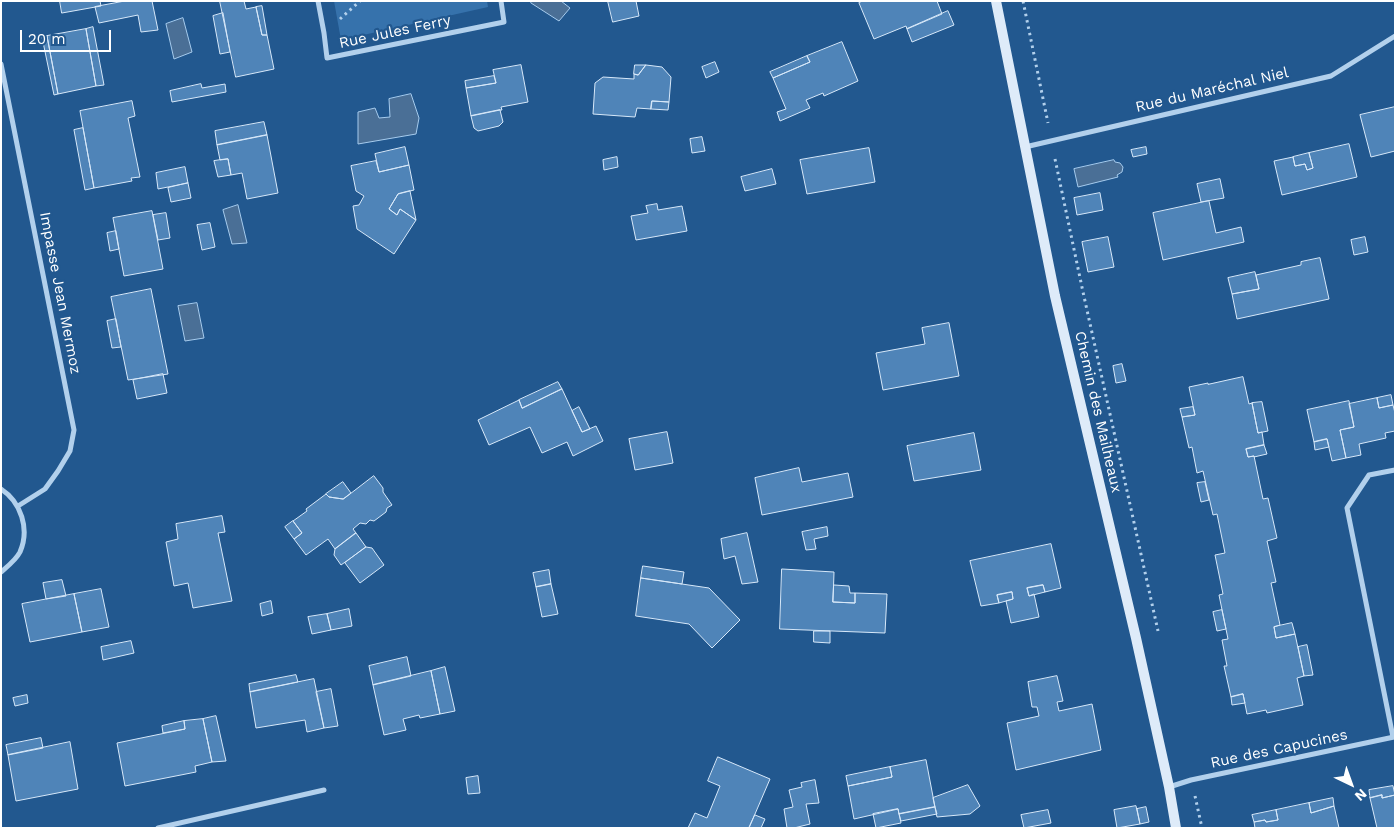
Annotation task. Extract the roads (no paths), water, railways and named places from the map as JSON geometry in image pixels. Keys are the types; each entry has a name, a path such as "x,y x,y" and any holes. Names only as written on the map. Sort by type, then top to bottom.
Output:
{"street":[{"name":"Rue Jules Ferry","path":"318,1 327,58 504,22 501,1"},
{"name":"Chemin des Mailheaux","path":"996,1 1055,296 1136,638 1169,787 1176,828"},
{"name":"Rue du Maréchal Niel","path":"1026,147 1331,76 1395,36"},
{"name":"Impasse Jean Mermoz","path":"1,64 74,430 70,451 45,489 18,506"},
{"path":"1394,737 1347,508 1369,474 1395,470"},
{"path":"1,489 8,493 18,506 24,521 24,536 20,552 11,564 1,572"},
{"name":"Rue des Capucines","path":"1169,787 1191,780 1394,737"},
{"path":"158,828 324,790"}]}
